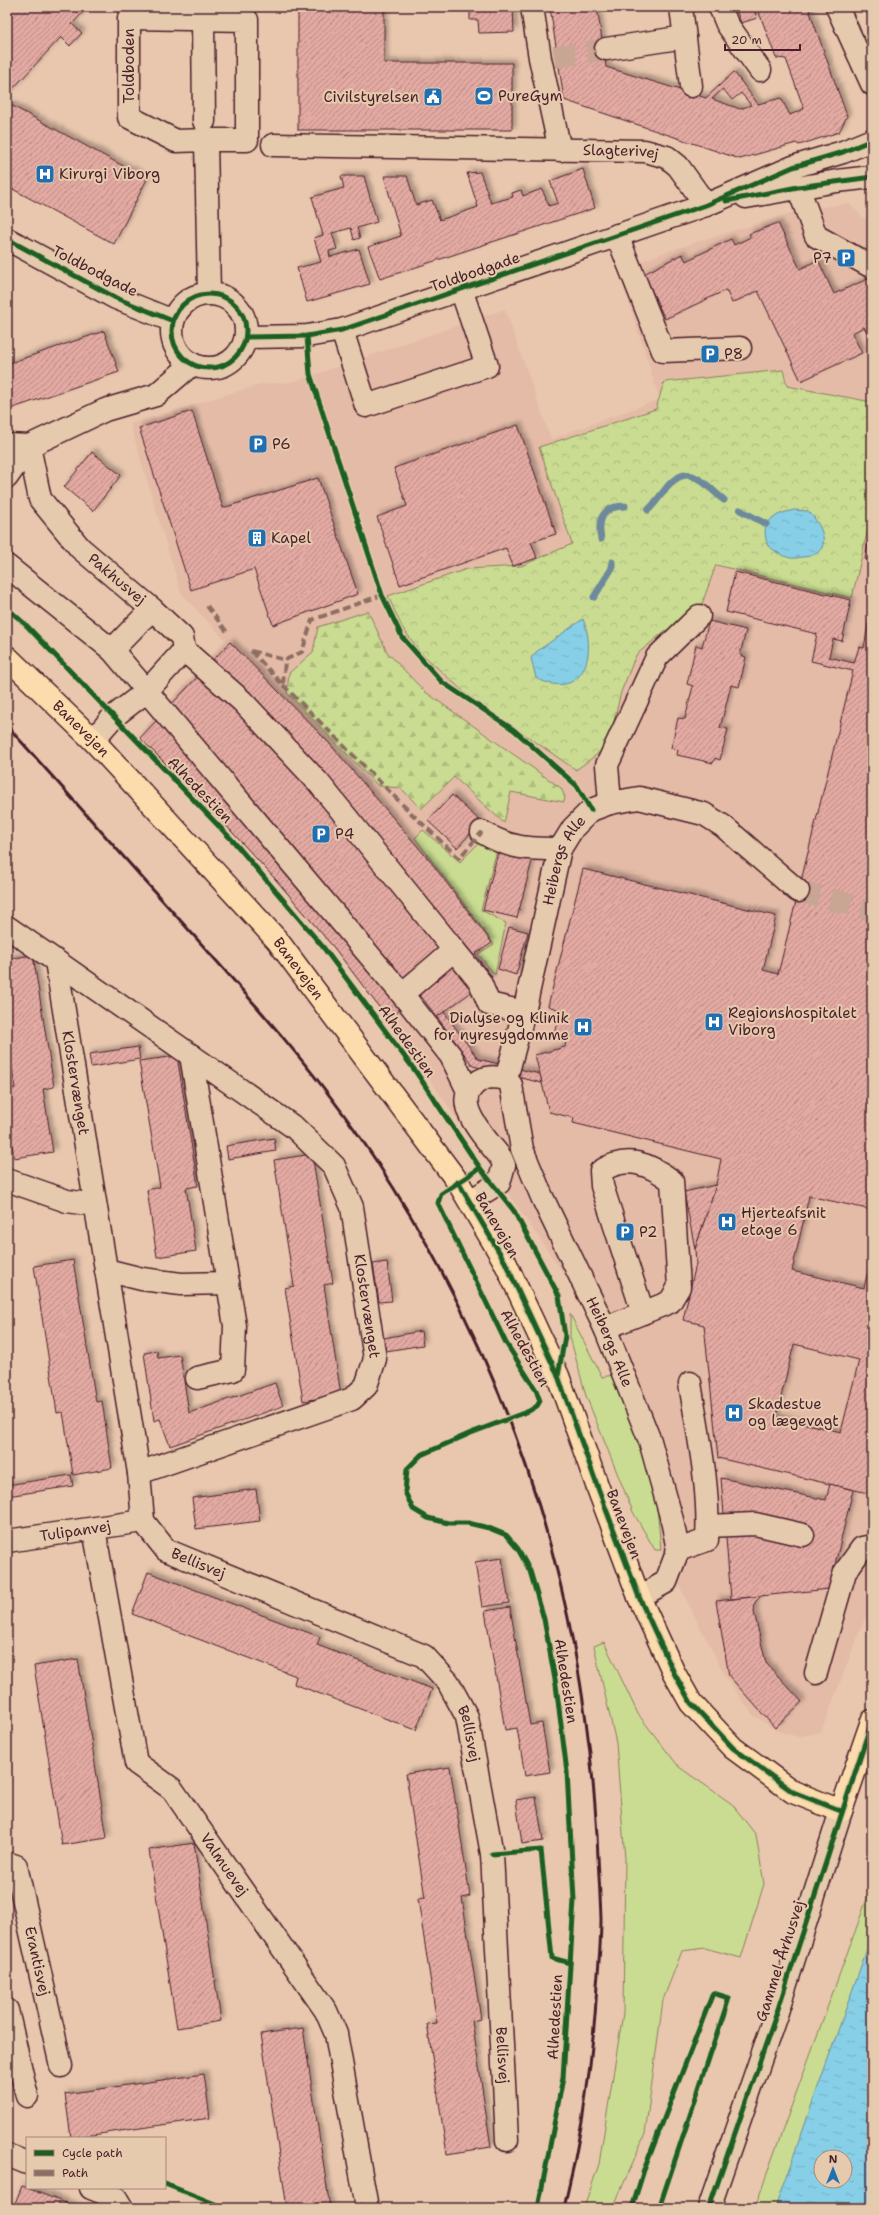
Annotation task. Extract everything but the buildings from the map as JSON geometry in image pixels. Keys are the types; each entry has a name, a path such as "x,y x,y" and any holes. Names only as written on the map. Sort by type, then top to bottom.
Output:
{"main road":[{"name":"Banevejen","path":"7,657 92,740 277,940 458,1182 505,1262 558,1376 639,1596 674,1673 691,1703 733,1748 793,1792 841,1811"},
{"name":"Gammel Århusvej","path":"841,1811 872,1721"}],"street":[{"path":"532,7 547,58 560,150"},
{"path":"681,7 691,86"},
{"path":"720,7 727,24 760,70"},
{"path":"837,7 872,84"},
{"name":"Toldboden","path":"129,18 247,20 247,140 205,130 176,141 129,117 129,18"},
{"path":"203,19 209,294"},
{"path":"606,49 685,37"},
{"name":"Toldbodgade","path":"246,337 307,336 342,330 706,205 793,167 843,152 872,140"},
{"name":"Slagterivej","path":"273,145 645,151 667,157 678,166 706,205"},
{"name":"Toldbodgade","path":"706,205 798,187 872,178"},
{"path":"798,187 816,236 872,268"},
{"path":"617,235 663,351 740,348"},
{"name":"Toldbodgade","path":"7,240 116,298 173,321"},
{"path":"342,330 366,406 487,366 461,289"},
{"path":"209,294 225,297 238,306 245,321 246,337 242,350 232,361 220,367 206,368 192,364 182,357 175,346 172,334 173,321 180,307 193,297 209,294"},
{"path":"7,445 29,446 105,410 156,396 192,364"},
{"path":"7,477 29,446"},
{"name":"Pakhusvej","path":"29,446 40,499 80,548 152,609 112,650"},
{"path":"7,566 112,650 402,994 452,1056 468,1091"},
{"path":"152,609 182,637 184,650 242,701 318,782 480,982 489,1004 524,1012"},
{"path":"610,803 607,766 657,657 700,616"},
{"path":"92,740 114,717 147,691 184,650"},
{"name":"Heibergs Alle","path":"678,1550 672,1520 650,1442 605,1328 542,1197 522,1149 511,1085 506,1078 524,1012 560,849 573,828 591,810 610,803 639,798 704,814 723,826 798,892"},
{"path":"482,832 500,843 528,849 560,849"},
{"name":"Klostervænget","path":"7,927 295,1128 334,1166 352,1207 375,1359 366,1386 352,1400 139,1474"},
{"path":"402,994 454,950"},
{"name":"Klostervænget","path":"56,961 139,1474 143,1521"},
{"path":"191,1055 235,1326 233,1370 197,1378"},
{"path":"470,1201 499,1183 504,1165 467,1110 465,1099 468,1091 483,1078 493,1076 506,1078"},
{"path":"605,1328 643,1313 670,1302 679,1287 672,1181 659,1171 632,1161 613,1163 601,1171 602,1186 643,1313"},
{"path":"7,1180 67,1201 95,1205"},
{"path":"106,1270 142,1279 181,1284 228,1283"},
{"path":"639,1596 666,1582 678,1550 707,1540 708,1526 703,1468 690,1383"},
{"name":"Tulipanvej","path":"7,1541 143,1521"},
{"name":"Bellisvej","path":"143,1521 166,1550 424,1656 448,1682 467,1717 492,1854 507,2140"},
{"path":"708,1526 755,1524 803,1535"},
{"name":"Valmuevej","path":"94,1529 136,1763 172,1789 326,2011 336,2034 366,2202"},
{"path":"816,1673 846,1572 862,1548 872,1546"},
{"name":"Gammel Århusvej","path":"709,2208 777,2012 841,1811"},
{"name":"Erantisvej","path":"7,1863 16,1866 61,2066"},
{"path":"7,2010 27,2096"},
{"path":"7,2155 26,2163"},
{"path":"94,2189 116,2198 122,2208"}],"shaded area":[{"path":"849,203 864,218 872,222 872,1600 821,1732 798,1737 775,1730 753,1715 726,1678 661,1550 655,1484 635,1422 572,1286 388,1019 335,949 276,880 210,808 137,736 225,640 181,593 130,424 261,384 293,382 505,309 551,439 660,399 618,270 671,250 797,211"}],"green space":[{"path":"783,370 787,386 872,402 872,520 870,520 852,598 716,565 699,612 675,637 666,630 636,655 621,692 608,746 576,770 465,693 420,652 402,627 388,596 467,569 521,566 572,544 539,447 656,409 664,382"},
{"path":"368,611 387,652 424,691 561,788 565,797 564,802 511,792 504,823 454,777 421,809 401,788 378,786 287,693 289,673 313,652 318,627"},
{"path":"423,830 460,862 478,844 483,843 497,850 481,910 506,923 495,975 478,954 494,944 415,838"},
{"path":"570,1314 602,1377 613,1375 655,1484 661,1550 655,1550 633,1512 586,1396 570,1337"},
{"path":"604,1642 638,1714 679,1767 732,1804 756,1835 764,1884 741,1958 705,1948 682,1951 663,2000 645,2134 613,2208 584,2208 599,2164 623,2013 625,1859 616,1743 594,1646"},
{"path":"872,1885 872,2208 755,2208 771,2162"}],"water":[{"path":"794,510 808,511 814,517 822,532 823,539 823,546 819,552 797,558 789,558 779,554 768,546 765,531 766,525 779,514"},
{"path":"583,619 587,633 587,660 582,671 575,680 565,684 552,684 536,678 531,658 536,652"},
{"path":"872,1935 872,2208 775,2208"}],"waterway":[{"path":"648,510 672,481 680,476 687,475 694,477 709,486 724,500"},
{"path":"601,539 600,525 603,515 611,508 625,506"},
{"path":"740,510 766,524"},
{"path":"594,597 612,568 612,562"}],"tunnel":[{"path":"554,57 606,49"},
{"path":"798,891 872,910"}],"railway":[{"path":"7,726 274,1026 351,1125 375,1159 423,1237 465,1317 501,1398 531,1482 556,1567 575,1655 589,1744 597,1835 601,1926 593,2041 586,2097 564,2208"}],"marked path":[{"path":"251,651 283,685 285,660 302,652 312,620 382,595"},
{"path":"207,606 227,632"},
{"path":"251,651 285,660"},
{"path":"283,685 413,815 459,858 482,832"},
{"path":"356,2208 366,2202"}],"cycle path":[{"path":"246,337 307,336 342,330 706,205 793,167 843,152 872,140"},
{"path":"726,201 798,187 872,177"},
{"path":"7,239 116,298 173,321"},
{"path":"209,294 230,300 240,310 246,331 240,352 230,362 209,368 188,362 178,352 172,331 178,310 188,300 209,294"},
{"path":"307,336 310,374 382,595 402,637 442,682 514,730 577,786 591,810"},
{"name":"Alhedestien","path":"7,608 26,625 234,842 323,947 416,1072 480,1168 441,1194 438,1203 506,1343 536,1390 540,1401 537,1406 529,1411 471,1433 421,1455 407,1469 405,1492 413,1509 428,1518 448,1523 468,1523 489,1528 506,1535 518,1549 530,1571 544,1619 556,1685 567,1772 574,1900 563,2078 538,2208"},
{"name":"Alhedestien","path":"480,1168 514,1211 559,1296 565,1336 558,1376"},
{"name":"Alhedestien","path":"458,1182 505,1262 558,1376 639,1597 674,1673 691,1703 733,1748 793,1792 841,1811"},
{"path":"709,2208 777,2012 872,1721"},
{"path":"492,1854 541,1850 552,1958 570,1963"},
{"path":"632,2208 644,2170 713,1993 729,1998 659,2208"},
{"path":"166,2184 225,2208"}],"place":[{"name":"PureGym","path":"484,96"},
{"name":"Civilstyrelsen","path":"433,97"},
{"name":"Kirurgi Viborg","path":"45,174"},
{"name":"P7","path":"846,258"},
{"name":"P8","path":"710,354"},
{"name":"P6","path":"258,444"},
{"name":"Kapel","path":"257,538"},
{"name":"P4","path":"321,834"},
{"name":"Regionshospitalet Viborg","path":"714,1022"},
{"name":"Dialyse og Klinik for nyresygdomme","path":"583,1027"},
{"name":"Hjerteafsnit etage 6","path":"727,1222"},
{"name":"P2","path":"625,1232"},
{"name":"Skadestue og lægevagt","path":"734,1413"}]}
